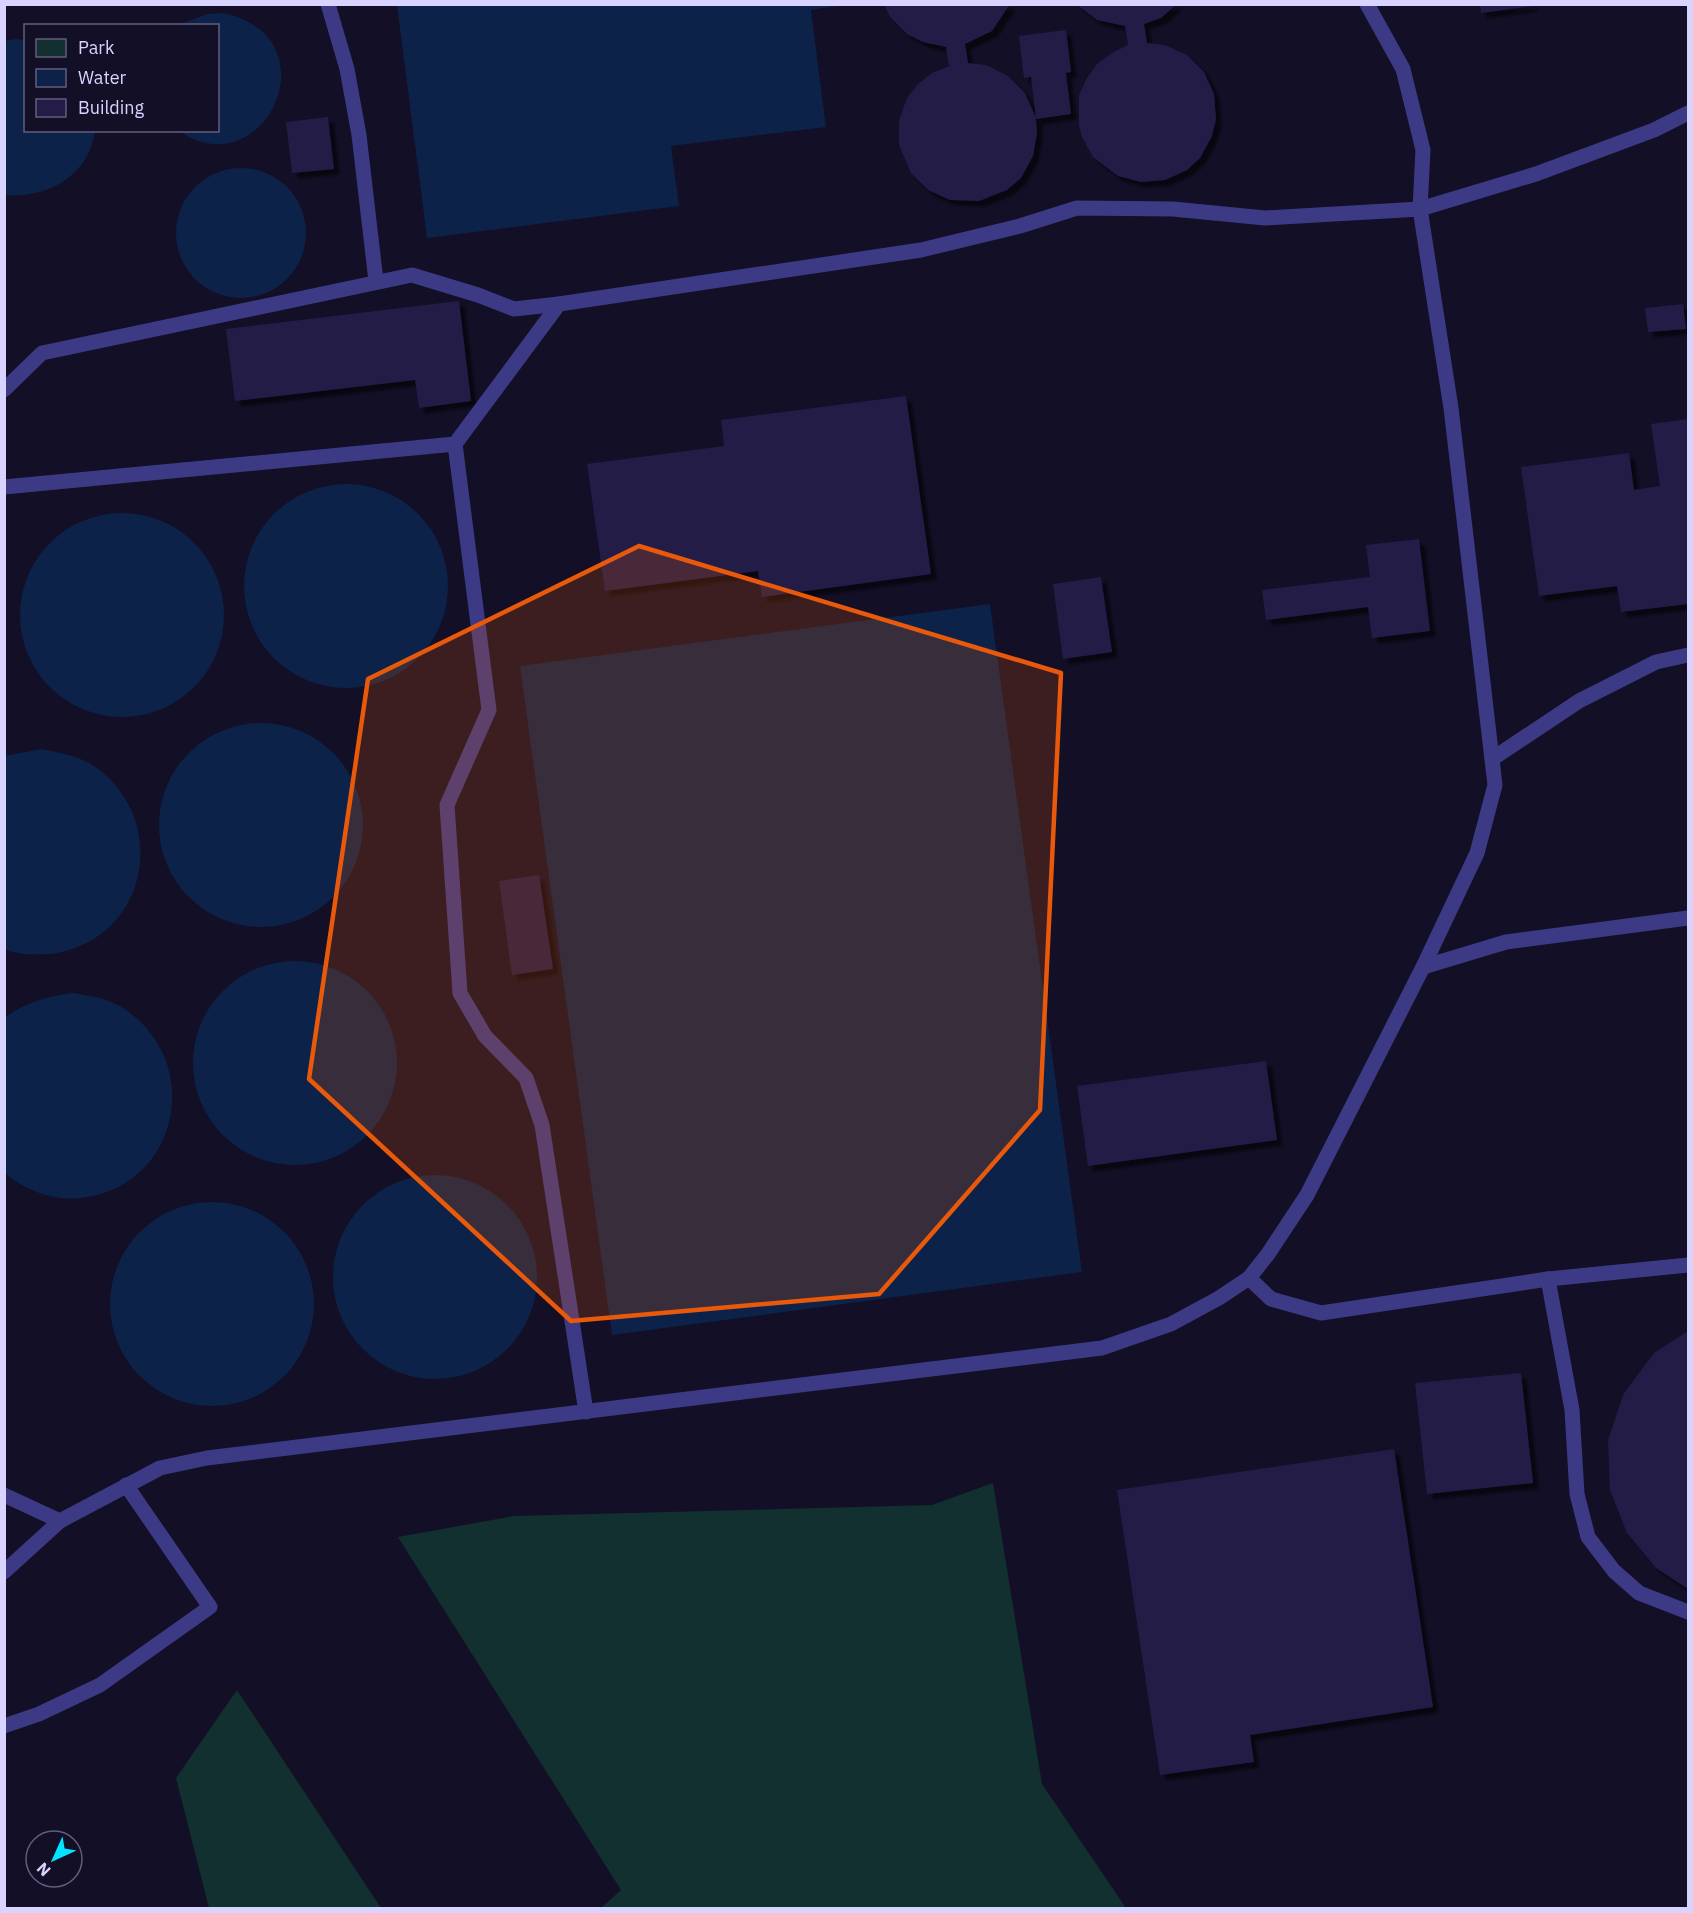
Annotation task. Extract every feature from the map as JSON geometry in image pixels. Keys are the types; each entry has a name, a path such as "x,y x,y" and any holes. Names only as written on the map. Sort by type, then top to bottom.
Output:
{"lane":[{"path":"328,4 347,69 359,135 376,281"},
{"path":"4,1572 60,1521 160,1468 207,1458 1102,1348 1171,1324 1249,1278 1307,1195 1423,966 1477,853 1494,785 1451,408 1420,209 1424,150 1403,69 1367,4"},
{"path":"4,390 42,353 412,275 478,295 514,309 921,250 1020,226 1077,208 1173,209 1265,218 1420,209 1536,174 1654,130 1689,113"},
{"path":"559,304 455,444 489,710 447,805 460,993 484,1036 526,1078 534,1098 542,1125 586,1412"},
{"path":"4,487 455,444"},
{"path":"1492,759 1579,701 1656,662 1689,655"},
{"path":"1423,966 1506,942 1689,918"},
{"path":"1249,1278 1271,1299 1322,1313 1548,1279 1689,1265"},
{"path":"1548,1279 1572,1410 1577,1494 1588,1537 1614,1571 1640,1593 1689,1612"},
{"path":"4,1726 39,1714 100,1685 210,1607 126,1485"},
{"path":"4,1495 60,1521"}],"highlighted area":[{"path":"639,546 1061,673 1040,1110 879,1294 571,1321 309,1079 368,679"}],"green space":[{"path":"993,1483 1042,1784 1126,1908 601,1908 621,1890 398,1537 514,1516 932,1505"},
{"path":"237,1690 381,1908 209,1908 176,1778"}],"water":[{"path":"844,4 811,10 826,127 671,146 679,206 427,238 397,5"},
{"path":"222,13 256,27 275,49 281,76 276,102 260,125 238,141 210,144 181,132 219,132 219,24 182,24 207,14"},
{"path":"24,40 24,132 95,132 91,147 75,172 50,188 36,193 4,195 5,41"},
{"path":"241,168 266,173 287,187 301,208 306,233 301,258 287,279 266,293 241,298 216,293 195,279 181,258 176,233 181,208 195,187 216,173"},
{"path":"336,484 356,484 385,491 411,507 425,521 441,547 448,586 441,625 425,651 411,665 376,684 356,688 336,688 307,681 281,665 267,651 248,616 244,596 244,576 251,547 267,521 281,507 316,488"},
{"path":"112,513 132,513 161,520 187,536 201,550 217,576 224,615 217,654 201,680 187,694 152,713 132,717 112,717 83,710 57,694 43,680 24,645 20,625 20,605 27,576 43,550 57,536 92,517"},
{"path":"990,604 1082,1272 612,1335 520,666"},
{"path":"251,723 271,723 291,727 309,735 326,746 340,760 359,795 363,825 359,855 351,873 340,890 326,904 291,923 271,927 251,927 231,923 213,915 196,904 182,890 163,855 159,835 159,815 163,795 171,777 182,760 196,746 231,727"},
{"path":"42,749 69,755 94,766 119,789 134,817 140,847 138,876 127,904 108,928 82,945 49,954 27,954 5,949 4,756"},
{"path":"285,961 305,961 334,968 360,984 374,998 390,1024 397,1063 390,1102 374,1128 360,1142 325,1161 305,1165 285,1165 256,1158 230,1142 216,1128 197,1093 193,1073 193,1053 200,1024 216,998 230,984 265,965"},
{"path":"74,993 101,998 120,1006 151,1033 166,1061 172,1091 170,1121 159,1148 140,1172 114,1189 71,1199 31,1190 5,1173 4,1018 38,1001"},
{"path":"425,1175 445,1175 474,1182 500,1198 514,1212 530,1238 537,1277 530,1316 514,1342 500,1356 465,1375 445,1379 425,1379 396,1372 370,1356 356,1342 337,1307 333,1287 333,1267 340,1238 356,1212 370,1198 405,1179"},
{"path":"202,1202 222,1202 242,1206 260,1214 277,1225 291,1239 310,1274 314,1304 310,1334 302,1352 291,1369 277,1383 242,1402 222,1406 202,1406 182,1402 164,1394 147,1383 133,1369 114,1334 110,1314 110,1294 114,1274 122,1256 133,1239 147,1225 182,1206"}],"building":[{"path":"884,4 1010,4 992,31 965,44 968,63 986,65 1008,76 1025,93 1036,118 1031,77 1024,78 1019,36 1066,30 1071,72 1066,73 1071,114 1036,119 1037,133 1033,156 1021,178 1007,190 979,201 950,200 928,190 911,173 899,145 899,121 907,98 918,84 932,73 949,66 946,47 923,42 907,34 890,17"},
{"path":"1076,4 1177,4 1161,18 1144,24 1147,43 1165,45 1187,55 1204,72 1214,94 1216,119 1212,136 1200,158 1187,170 1165,180 1141,182 1118,176 1093,157 1082,137 1079,125 1079,95 1097,64 1128,45 1125,26 1097,20"},
{"path":"1480,4 1533,4 1533,6 1481,13"},
{"path":"328,117 334,169 292,173 286,122"},
{"path":"459,301 471,401 419,408 415,380 235,401 226,329"},
{"path":"1683,304 1686,329 1648,332 1645,308"},
{"path":"906,396 931,574 762,597 758,571 605,591 587,464 724,446 721,420"},
{"path":"1688,419 1688,604 1621,612 1617,586 1539,596 1521,467 1629,453 1634,490 1660,486 1651,424"},
{"path":"1419,539 1430,631 1372,638 1368,607 1266,620 1262,590 1370,577 1366,545"},
{"path":"1101,577 1112,652 1063,659 1053,584"},
{"path":"539,875 553,969 512,975 499,881"},
{"path":"1266,1061 1277,1140 1088,1166 1077,1086"},
{"path":"1688,1331 1688,1589 1656,1568 1627,1533 1610,1490 1608,1440 1624,1393 1654,1353"},
{"path":"1521,1373 1533,1483 1427,1494 1415,1383"},
{"path":"1394,1449 1433,1707 1250,1735 1254,1762 1160,1775 1117,1490"}]}
